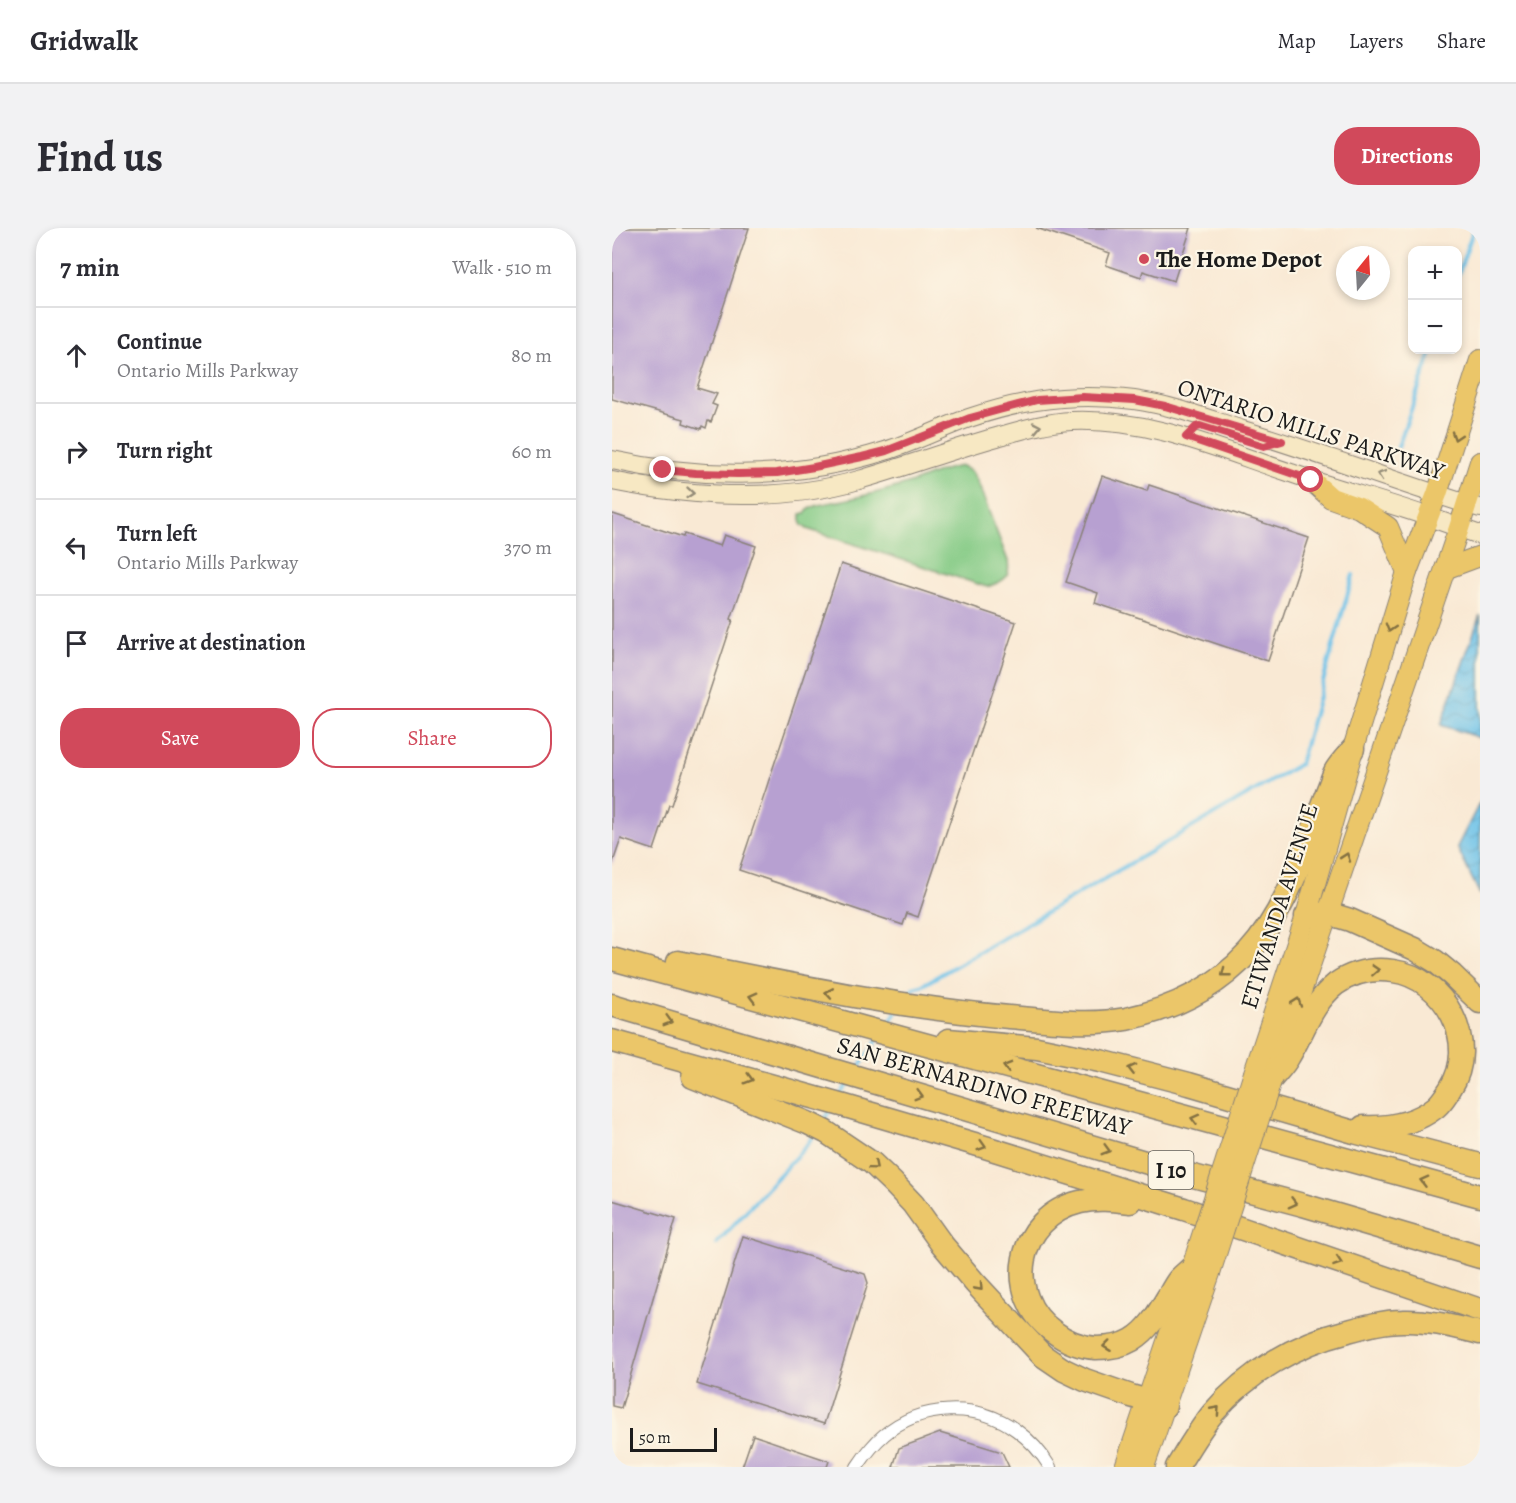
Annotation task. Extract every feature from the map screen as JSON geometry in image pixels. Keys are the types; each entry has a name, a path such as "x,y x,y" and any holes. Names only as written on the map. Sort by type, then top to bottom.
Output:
{"highway":[{"path":"612,948 830,993 988,1015 1091,1022 1124,1019 1154,1012 1183,1001 1210,985 1229,971 1264,934 1295,878 1336,769 1353,749"},
{"path":"1317,914 1350,920 1414,949 1452,975 1480,1002"},
{"name":"SAN BERNARDINO FREEWAY","path":"612,959 1480,1197"},
{"path":"1263,1075 1288,1059 1307,1019 1320,1001 1333,987 1350,976 1373,970 1403,973 1426,983 1445,1001 1459,1031 1461,1050 1458,1074 1437,1106 1402,1125 1381,1128 1305,1117"},
{"name":"SAN BERNARDINO FREEWAY","path":"612,1005 1182,1173 1303,1205 1480,1257"},
{"path":"881,1031 1037,1048 1100,1061 1480,1165"},
{"path":"612,1041 985,1147 1203,1216 1480,1310"},
{"path":"612,1050 672,1069 817,1128 872,1163 913,1204 975,1283 1042,1355 1064,1370 1085,1380 1156,1403"},
{"path":"1201,1270 1178,1280 1155,1317 1141,1333 1120,1345 1099,1348 1070,1343 1037,1317 1028,1300 1023,1279 1023,1260 1037,1229 1058,1210 1071,1204 1104,1199 1132,1202 1189,1217 1203,1216"},
{"path":"1177,1467 1197,1434 1229,1395 1273,1362 1299,1348 1329,1336 1380,1323 1404,1321 1480,1333"}],"main road":[{"name":"ETIWANDA AVENUE","path":"1317,914 1353,749 1407,572 1437,494 1480,360"},
{"name":"ONTARIO MILLS PARKWAY","path":"612,460 696,473 777,473 826,465 886,451 970,418 1037,400 1083,397 1135,400 1165,406 1282,441 1473,506"},
{"name":"ONTARIO MILLS PARKWAY","path":"612,481 686,493 778,494 837,486 1029,428 1072,421 1120,422 1186,437 1480,535"},
{"path":"1186,437 1200,426 1264,446 1282,441"},
{"name":"ETIWANDA AVENUE","path":"1125,1467 1156,1403 1317,914 1459,528 1473,506 1480,462"},
{"path":"1311,480 1331,498 1359,508 1388,527 1407,572"},
{"path":"1445,569 1480,556"},
{"name":"ETIWANDA AVENUE","path":"1144,1467 1156,1403"}],"street":[{"path":"857,1467 867,1451 884,1434 924,1414 944,1411 983,1414 1001,1421 1015,1429 1035,1446 1050,1467"}],"green space":[{"path":"962,466 972,472 978,483 1008,561 1007,576 987,587 807,529 801,524 801,514 818,505 888,490 943,470"}],"water":[{"path":"1480,615 1480,738 1441,725"},
{"path":"1480,802 1480,895 1457,847"}],"building":[{"path":"612,228 749,228 697,388 717,394 712,404 717,406 706,428 702,426 701,429 683,423 684,419 612,399"},
{"name":"The Home Depot","path":"1036,228 1191,228 1174,281 1143,271 1141,277 1106,265 1110,253"},
{"path":"1102,476 1147,491 1149,485 1309,538 1268,661 1095,603 1098,593 1066,582"},
{"path":"612,515 683,537 684,534 720,546 724,535 756,546 672,805 669,805 654,850 621,839 612,865"},
{"path":"841,564 1016,622 918,917 907,913 903,925 739,870"},
{"path":"612,1200 676,1219 621,1408 612,1406"},
{"path":"743,1236 865,1274 868,1283 824,1424 697,1384"},
{"path":"940,1433 1002,1452 1009,1467 893,1467 899,1448"},
{"path":"753,1435 829,1461 827,1467 742,1467"}],"waterway":[{"path":"1462,263 1474,228"},
{"path":"1398,447 1431,354"},
{"path":"907,996 913,988 921,986 1300,764 1353,575"},
{"path":"887,1026 896,1012"},
{"path":"857,1070 878,1039"},
{"path":"840,1095 849,1082"},
{"path":"822,1123 831,1109"},
{"path":"716,1244 806,1146 814,1134"}],"place":[{"name":"The Home Depot","path":"1144,259"}],"route":[{"path":"663,470 696,473 777,473 838,463 886,451 970,418 999,410 1037,400 1083,397 1135,400 1165,406 1282,441 1264,446 1200,426 1186,437 1311,480"}]}
